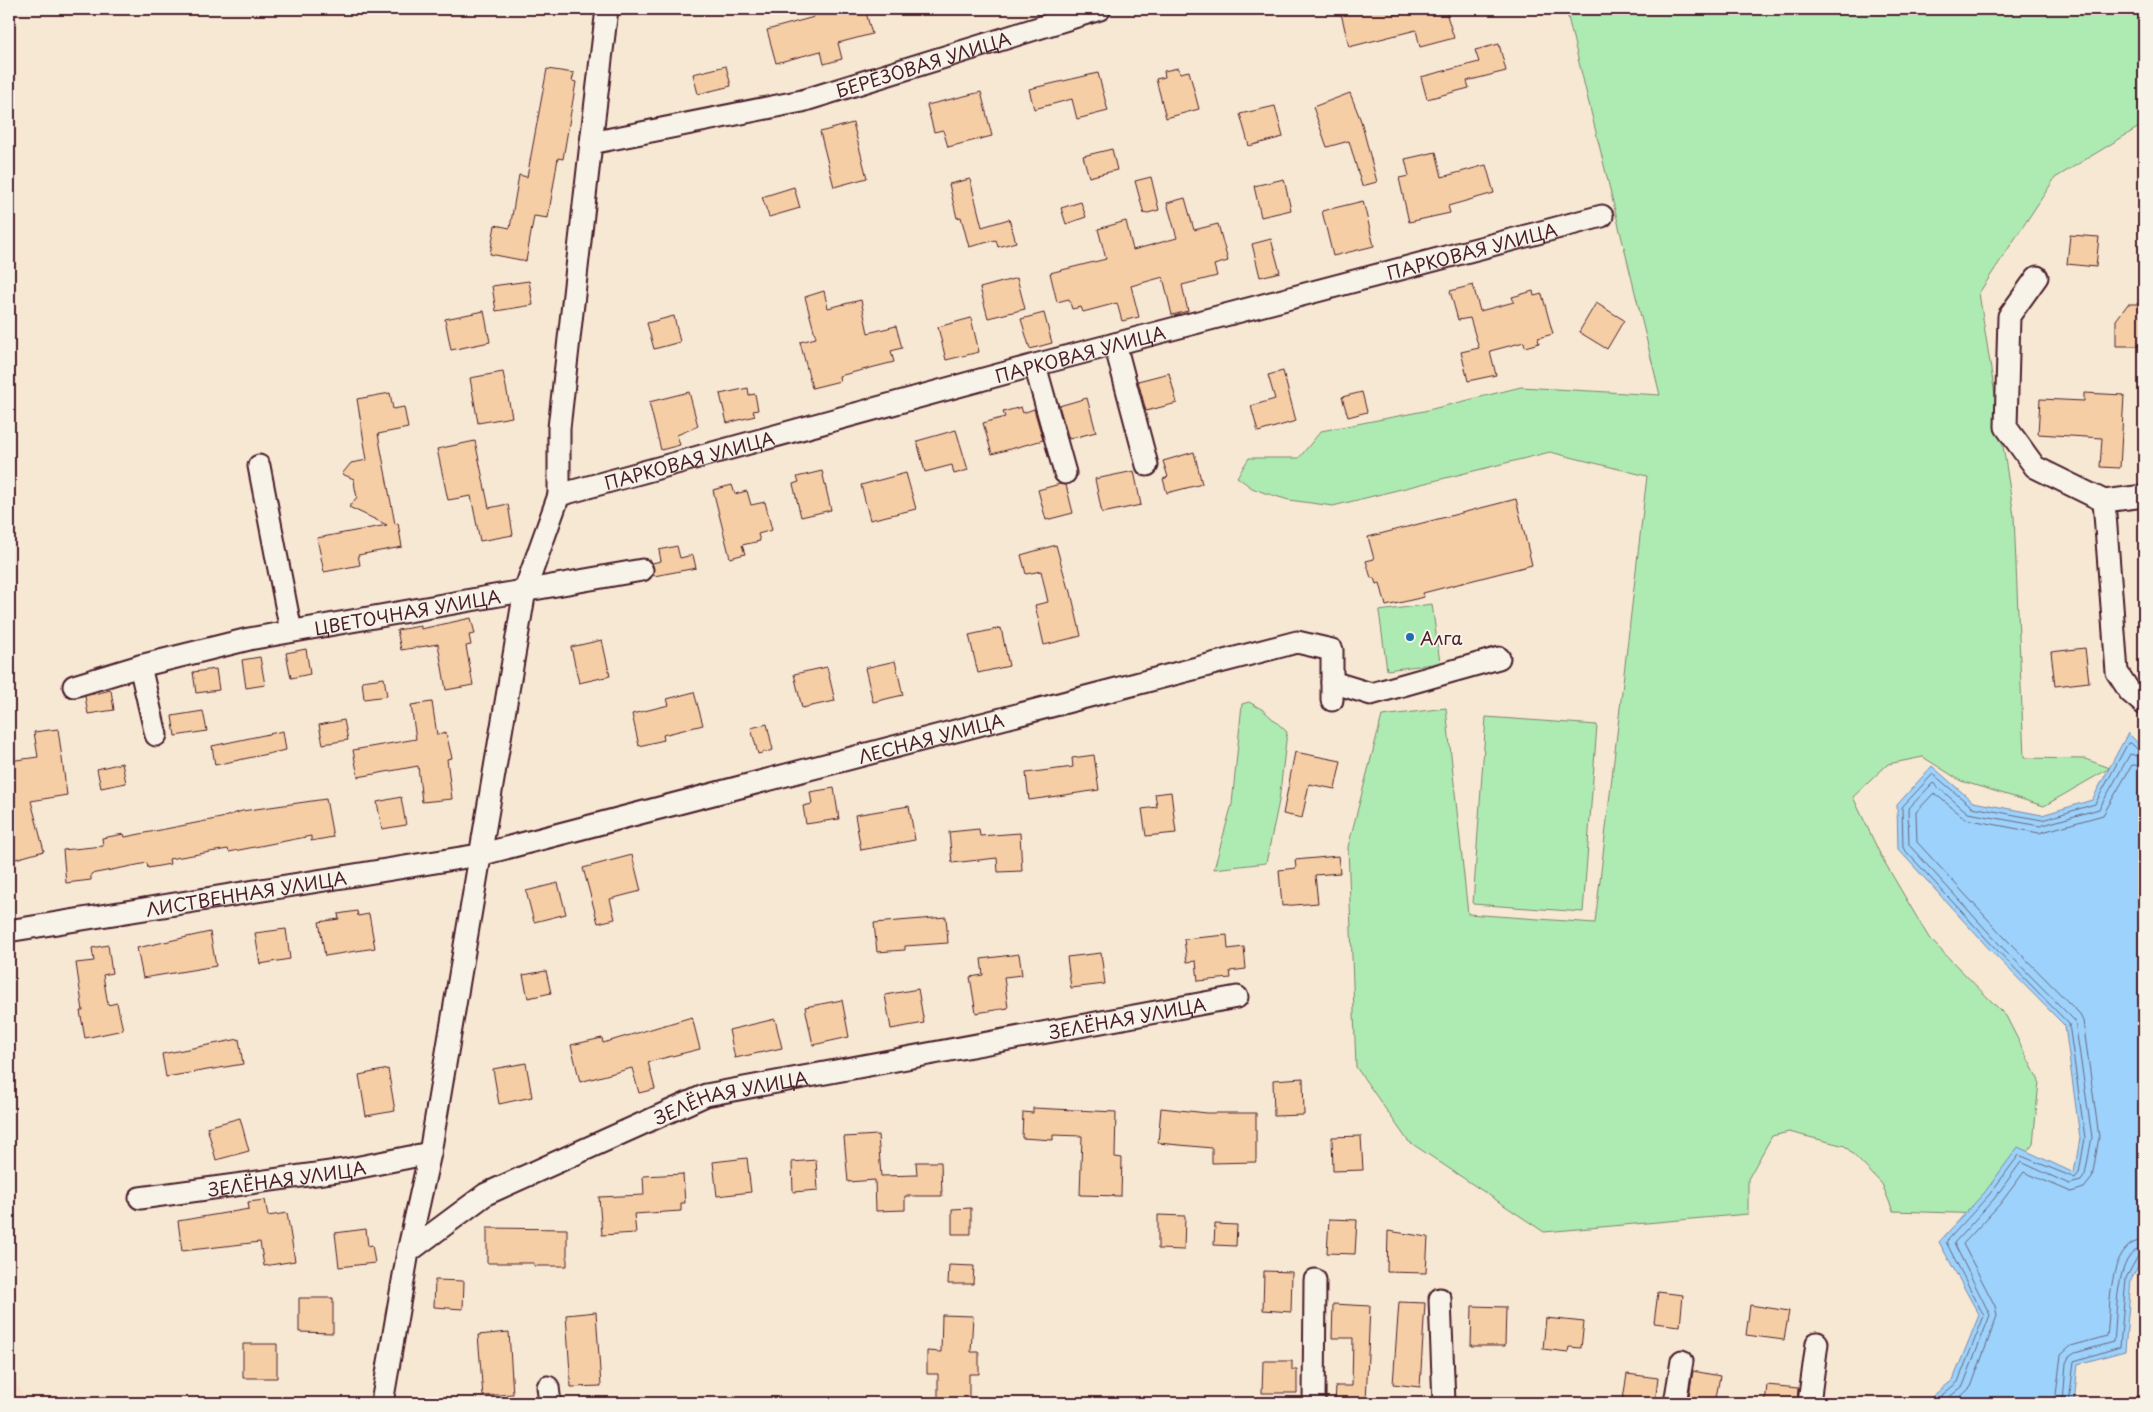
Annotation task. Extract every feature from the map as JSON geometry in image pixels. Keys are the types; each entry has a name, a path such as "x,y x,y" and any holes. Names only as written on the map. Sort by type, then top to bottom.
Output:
{"street":[{"path":"382,1403 408,1252 430,1153 525,590 559,495 559,428 608,9"},
{"name":"БЕРЁЗОВАЯ УЛИЦА","path":"591,143 802,101 1100,9"},
{"name":"ПАРКОВАЯ УЛИЦА","path":"559,495 1034,365 1602,216"},
{"path":"2036,277 2009,316 2006,427 2035,468 2104,501 2144,496"},
{"path":"1115,344 1147,465"},
{"path":"1034,365 1065,473"},
{"name":"ЦВЕТОЧНАЯ УЛИЦА","path":"259,466 291,631"},
{"path":"2104,501 2117,672 2130,692 2144,704"},
{"name":"ЦВЕТОЧНАЯ УЛИЦА","path":"74,686 140,666 249,639 642,570"},
{"name":"ЛЕСНАЯ УЛИЦА","path":"479,856 1297,642 1332,650 1332,691 1371,694 1499,658"},
{"path":"140,666 156,735"},
{"name":"ЛИСТВЕННАЯ УЛИЦА","path":"14,930 479,856"},
{"name":"ЗЕЛЁНАЯ УЛИЦА","path":"408,1252 486,1194 706,1095 1237,997"},
{"name":"ЗЕЛЁНАЯ УЛИЦА","path":"140,1198 345,1170 430,1153"},
{"path":"1314,1403 1315,1280"},
{"path":"1440,1299 1444,1403"},
{"path":"1809,1403 1817,1343"},
{"path":"1675,1403 1682,1361"}],"shaded area":[{"path":"9,1368 27,1403 9,1403"}],"green space":[{"path":"1566,9 2144,9 2144,124 2055,178 1979,293 2014,516 2024,758 2085,759 2110,768 2044,806 1961,781 1923,757 1888,764 1853,797 1881,856 1929,938 2006,1016 2039,1081 2033,1144 1985,1214 1893,1211 1882,1184 1845,1146 1789,1132 1772,1136 1748,1179 1748,1214 1544,1232 1408,1141 1356,1067 1348,847 1382,716 1446,708 1468,914 1595,923 1647,476 1550,452 1333,506 1289,500 1265,493 1252,488 1237,477 1249,458 1299,458 1321,431 1424,411 1521,387 1660,395"},
{"name":"Алга","path":"1432,604 1440,663 1387,670 1379,611"},
{"path":"1249,702 1263,710 1287,732 1279,801 1266,863 1214,869 1232,804 1242,704"},
{"path":"1486,717 1597,725 1583,912 1473,904"}],"water":[{"path":"2128,733 2144,749 2144,1256 2131,1279 2125,1351 2078,1364 2074,1403 1924,1403 1953,1380 1979,1315 1939,1242 1985,1192 2018,1147 2074,1173 2080,1138 2065,1026 1991,951 1898,849 1897,805 1932,766 1973,802 2042,815 2092,800"}],"building":[{"path":"812,9 865,9 872,34 838,43 842,59 824,64 821,51 776,63 767,30 814,17"},
{"path":"1340,9 1393,9 1394,15 1418,9 1445,9 1454,38 1420,47 1416,30 1349,47"},
{"path":"1499,44 1506,71 1467,81 1469,88 1427,99 1421,77 1479,62 1475,50"},
{"path":"726,66 731,86 698,94 693,74"},
{"path":"1178,68 1180,73 1189,71 1199,109 1166,118 1156,79 1165,77 1164,71"},
{"path":"547,69 574,73 572,81 576,82 563,159 558,158 548,218 534,216 526,261 490,254 495,225 510,228 519,175 527,177"},
{"path":"1098,73 1108,111 1077,119 1072,99 1034,109 1029,89"},
{"path":"981,92 992,136 948,147 943,130 934,132 927,105"},
{"path":"1350,93 1361,121 1377,182 1362,186 1349,141 1327,147 1313,107"},
{"path":"1275,106 1283,137 1249,146 1240,114"},
{"path":"853,123 867,178 834,187 820,132"},
{"path":"1112,149 1117,170 1089,177 1083,156"},
{"path":"1436,152 1442,177 1486,165 1494,193 1448,206 1450,213 1409,222 1399,178 1409,176 1405,159"},
{"path":"1151,177 1159,210 1144,214 1135,181"},
{"path":"970,179 982,227 1009,219 1016,242 998,247 996,240 969,247 961,217 957,218 949,184"},
{"path":"1284,179 1291,210 1261,217 1254,186"},
{"path":"794,187 800,208 769,217 762,197"},
{"path":"1185,198 1194,230 1218,224 1228,261 1214,265 1217,276 1182,285 1188,311 1172,315 1163,277 1131,286 1139,317 1122,321 1117,303 1083,312 1081,307 1072,309 1069,299 1057,302 1050,273 1106,259 1098,229 1126,221 1133,250 1177,238 1167,203"},
{"path":"1363,201 1374,246 1333,256 1322,211"},
{"path":"1081,202 1086,217 1066,224 1061,208"},
{"path":"2070,235 2099,237 2096,267 2067,264"},
{"path":"1271,239 1280,272 1260,277 1252,244"},
{"path":"1017,278 1025,309 988,318 980,288"},
{"path":"529,281 533,305 496,311 492,286"},
{"path":"1473,285 1480,311 1514,302 1512,297 1533,291 1534,296 1542,294 1553,334 1538,338 1539,343 1525,347 1524,342 1490,351 1496,375 1468,381 1461,352 1479,348 1470,318 1458,320 1450,291"},
{"path":"824,291 828,308 861,300 868,333 896,326 902,348 891,351 894,362 839,376 840,381 812,388 800,342 816,338 805,297"},
{"path":"1596,303 1624,320 1607,349 1579,332"},
{"path":"2128,304 2144,304 2144,346 2116,346 2116,320"},
{"path":"484,311 490,342 451,350 445,319"},
{"path":"1044,313 1052,343 1030,349 1021,319"},
{"path":"674,316 680,342 654,349 647,323"},
{"path":"971,318 979,352 946,360 938,327"},
{"path":"1283,371 1296,421 1258,432 1251,406 1275,399 1268,375"},
{"path":"503,372 512,417 478,423 470,378"},
{"path":"1169,373 1177,403 1146,411 1138,381"},
{"path":"748,388 749,395 755,394 758,410 753,411 755,416 727,423 720,394"},
{"path":"689,392 698,426 677,435 680,445 661,450 649,402"},
{"path":"1362,392 1367,412 1348,417 1342,397"},
{"path":"390,393 393,409 404,407 408,428 378,434 395,524 398,523 402,547 358,555 360,565 324,572 317,538 387,525 349,507 357,497 354,479 342,474 351,463 367,460 357,399"},
{"path":"2084,393 2124,395 2120,468 2100,467 2102,438 2038,434 2040,399 2084,401"},
{"path":"1087,398 1096,432 1069,439 1059,406"},
{"path":"1021,407 1023,413 1034,409 1043,440 992,454 983,423 1005,417 1003,412"},
{"path":"956,430 968,470 954,474 952,465 925,472 917,441"},
{"path":"475,441 489,508 508,504 513,535 480,541 471,496 448,500 437,449"},
{"path":"1194,452 1202,484 1167,493 1163,479 1168,477 1163,461"},
{"path":"822,471 831,510 801,517 793,484 799,482 797,477"},
{"path":"1134,471 1141,505 1102,513 1095,479"},
{"path":"906,473 916,509 870,520 861,485"},
{"path":"1060,484 1066,485 1073,513 1046,520 1038,490"},
{"path":"732,485 735,494 747,491 751,505 765,502 772,530 758,534 760,541 742,545 745,554 730,558 713,490"},
{"path":"1516,499 1532,565 1423,593 1424,597 1386,606 1380,583 1376,584 1374,578 1371,578 1366,561 1374,559 1368,537"},
{"path":"1056,545 1068,589 1070,588 1081,636 1044,645 1035,605 1048,602 1041,571 1026,574 1021,555"},
{"path":"677,546 680,558 693,555 696,568 654,576 652,563 661,561 659,550"},
{"path":"471,618 475,634 469,635 471,645 466,646 473,685 446,690 438,644 401,650 397,630 421,626 421,629"},
{"path":"1001,628 1009,666 978,673 969,635"},
{"path":"602,640 610,676 579,683 571,647"},
{"path":"2085,648 2089,682 2055,686 2051,652"},
{"path":"306,649 310,674 291,678 286,653"},
{"path":"260,657 265,685 246,688 242,660"},
{"path":"895,661 903,695 873,702 865,668"},
{"path":"827,667 835,701 802,708 794,674"},
{"path":"216,669 219,690 196,693 193,672"},
{"path":"384,678 387,696 364,699 362,681"},
{"path":"111,690 114,710 88,714 85,696"},
{"path":"694,692 703,725 663,735 664,740 639,746 632,714 669,705 667,699"},
{"path":"432,702 437,735 446,733 452,758 447,759 452,799 422,802 418,766 358,777 353,750 416,739 411,705"},
{"path":"203,711 207,731 175,736 172,716"},
{"path":"344,720 348,740 323,744 319,725"},
{"path":"767,724 773,750 758,754 751,728"},
{"path":"58,729 67,795 31,801 44,851 12,860 9,849 9,761 38,757 34,732"},
{"path":"283,731 286,750 215,765 212,746"},
{"path":"1295,752 1341,761 1335,789 1309,784 1302,818 1283,814"},
{"path":"1094,755 1099,790 1029,800 1026,773 1073,767 1072,758"},
{"path":"122,763 126,783 101,788 97,769"},
{"path":"834,788 839,819 806,824 803,806 812,804 810,792"},
{"path":"1171,792 1176,833 1146,836 1142,809 1157,807 1155,794"},
{"path":"401,797 406,825 382,829 377,802"},
{"path":"326,799 333,837 311,841 311,836 229,852 228,849 169,859 170,864 148,868 147,863 91,874 91,880 66,883 63,850 103,846 102,838 124,834 125,837 221,818 242,811"},
{"path":"909,806 915,840 861,850 855,815"},
{"path":"979,829 980,836 1020,833 1022,871 998,872 997,858 952,863 949,832"},
{"path":"632,855 641,891 610,899 615,919 598,923 583,868"},
{"path":"1338,856 1340,873 1315,875 1318,903 1282,906 1279,870 1296,868 1295,860"},
{"path":"558,883 566,914 534,922 526,891"},
{"path":"357,911 358,916 369,914 375,948 325,956 319,922 339,919 338,914"},
{"path":"946,917 948,943 905,946 905,950 877,952 874,923"},
{"path":"286,929 290,959 260,964 255,933"},
{"path":"210,932 216,966 143,978 137,948"},
{"path":"1227,935 1228,949 1244,947 1246,969 1230,971 1231,978 1198,981 1196,961 1187,962 1184,939"},
{"path":"108,945 112,973 103,975 108,1005 117,1003 123,1030 85,1038 80,1011 83,1011 76,963 94,961 92,948"},
{"path":"1101,953 1105,984 1071,988 1067,957"},
{"path":"1019,954 1022,975 1004,977 1008,1008 976,1013 970,977 983,975 981,959"},
{"path":"546,971 551,993 528,998 523,975"},
{"path":"918,989 924,1023 891,1029 885,995"},
{"path":"842,1000 849,1037 813,1045 805,1007"},
{"path":"692,1017 700,1049 648,1062 655,1089 639,1093 632,1068 580,1082 571,1045 602,1038 603,1043"},
{"path":"775,1019 782,1048 735,1058 729,1030"},
{"path":"239,1039 243,1064 166,1077 162,1054"},
{"path":"526,1063 532,1097 499,1104 493,1069"},
{"path":"388,1069 395,1111 366,1116 359,1075"},
{"path":"1303,1078 1304,1115 1274,1116 1273,1080"},
{"path":"1033,1108 1116,1112 1115,1157 1122,1158 1121,1196 1080,1195 1082,1136 1053,1135 1053,1140 1022,1138 1023,1112 1033,1113"},
{"path":"1161,1108 1207,1113 1256,1113 1256,1162 1212,1163 1212,1148 1158,1143"},
{"path":"240,1118 249,1151 216,1160 207,1127"},
{"path":"878,1135 881,1176 917,1175 916,1162 941,1162 942,1196 905,1196 905,1210 876,1211 875,1180 848,1182 844,1137"},
{"path":"1361,1136 1363,1170 1333,1171 1332,1137"},
{"path":"747,1158 751,1192 717,1196 713,1162"},
{"path":"816,1160 818,1190 793,1192 792,1162"},
{"path":"683,1174 685,1203 681,1203 681,1211 634,1214 636,1233 602,1235 599,1197 644,1195 643,1176"},
{"path":"265,1200 268,1216 287,1213 295,1261 264,1266 260,1242 182,1251 178,1221 249,1209 248,1202"},
{"path":"971,1208 971,1234 952,1234 952,1209"},
{"path":"1158,1215 1185,1216 1184,1250 1158,1249"},
{"path":"1329,1219 1357,1220 1355,1254 1327,1253"},
{"path":"1215,1224 1237,1225 1236,1246 1214,1245"},
{"path":"487,1228 567,1229 567,1266 534,1266 534,1263 487,1263"},
{"path":"366,1229 368,1246 372,1245 375,1263 339,1267 335,1233"},
{"path":"1388,1231 1428,1237 1426,1273 1387,1272"},
{"path":"949,1265 974,1266 973,1284 948,1284"},
{"path":"1264,1271 1292,1272 1291,1312 1263,1310"},
{"path":"435,1280 464,1281 463,1309 434,1307"},
{"path":"1658,1292 1683,1295 1680,1326 1654,1323"},
{"path":"299,1298 333,1298 333,1333 299,1332"},
{"path":"1399,1302 1425,1303 1420,1387 1393,1384"},
{"path":"1333,1304 1370,1306 1366,1403 1335,1403 1336,1386 1352,1386 1353,1338 1332,1338"},
{"path":"1750,1305 1789,1311 1784,1340 1746,1335"},
{"path":"1472,1306 1506,1307 1505,1346 1471,1346"},
{"path":"596,1312 601,1386 571,1387 566,1315"},
{"path":"942,1315 973,1316 971,1352 979,1352 979,1374 969,1374 969,1403 938,1403 938,1374 927,1374 927,1351 941,1352"},
{"path":"1546,1318 1584,1322 1581,1348 1569,1347 1568,1352 1543,1349"},
{"path":"509,1332 513,1394 483,1396 478,1335"},
{"path":"243,1344 277,1344 277,1378 243,1378"},
{"path":"1263,1361 1292,1361 1292,1370 1297,1370 1297,1393 1262,1393"},
{"path":"1693,1371 1720,1376 1715,1403 1688,1402"},
{"path":"1627,1374 1658,1378 1655,1403 1623,1399"},
{"path":"1767,1385 1798,1388 1797,1403 1765,1403"}],"place":[{"name":"Алга","path":"1410,637"}]}
